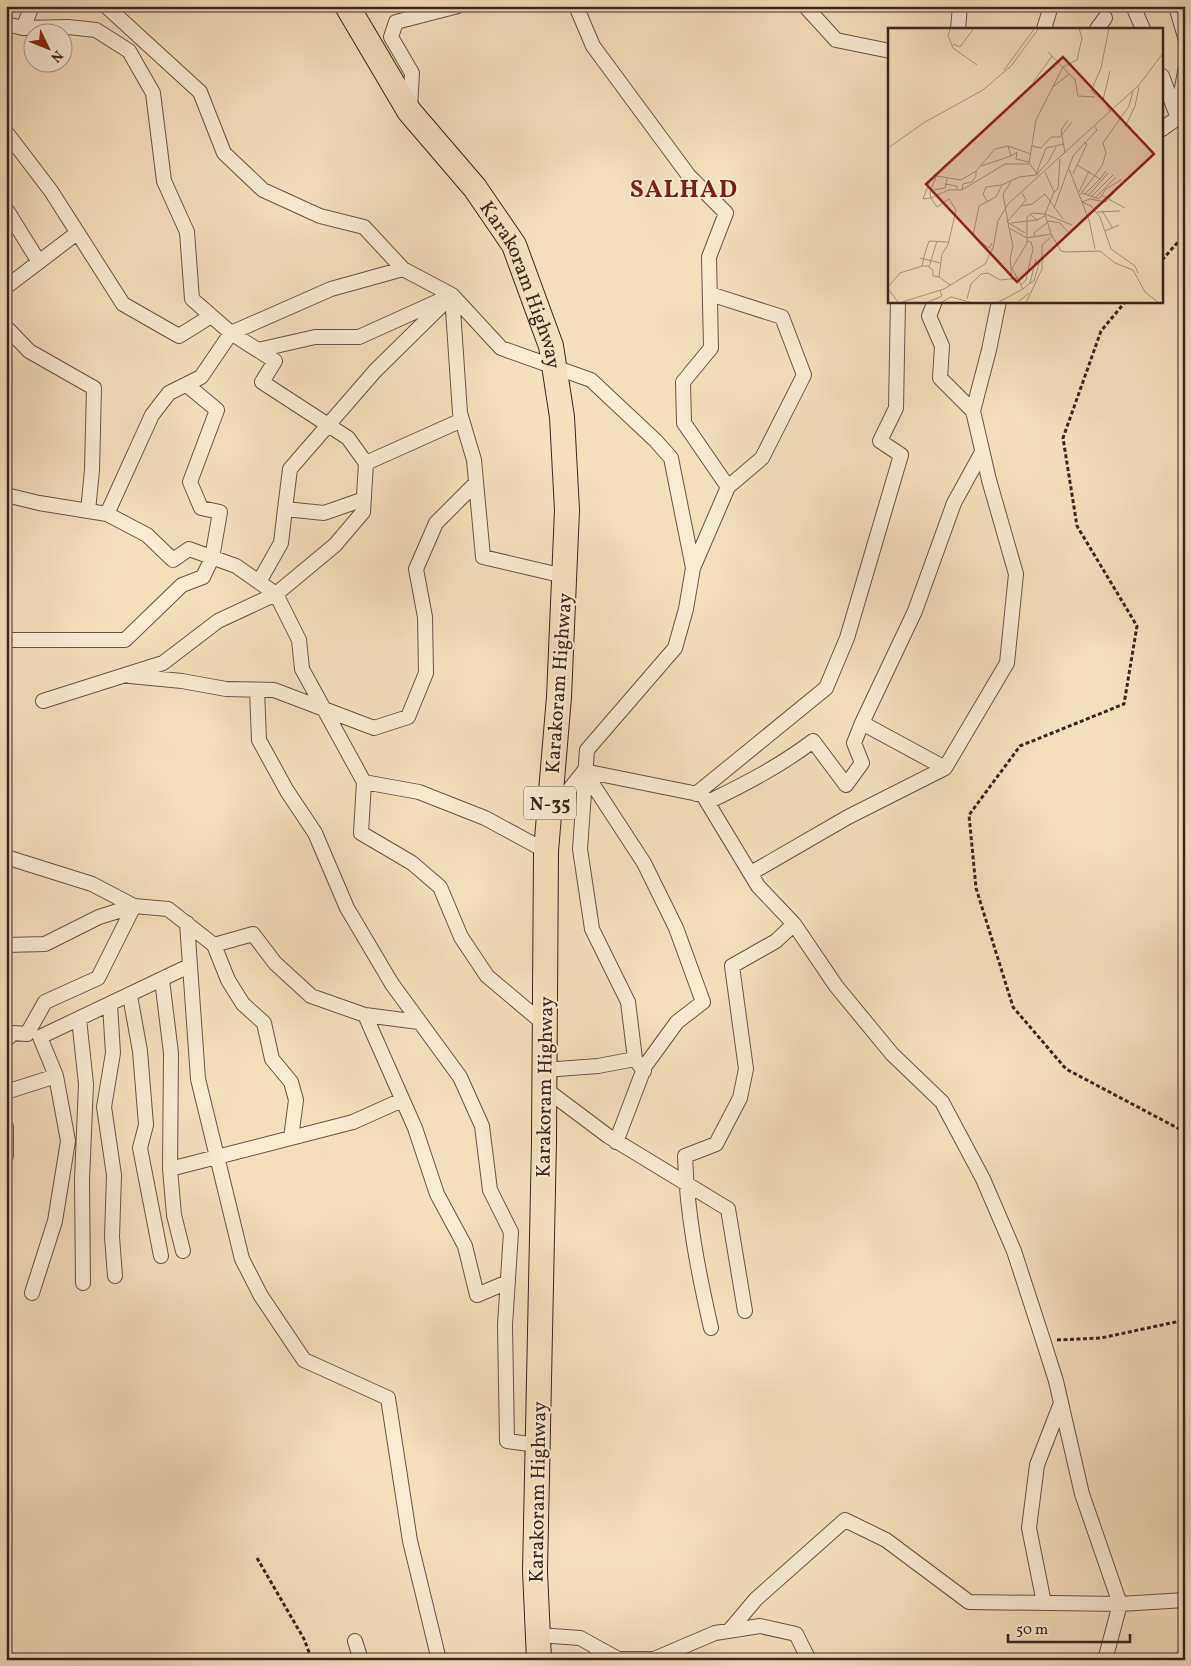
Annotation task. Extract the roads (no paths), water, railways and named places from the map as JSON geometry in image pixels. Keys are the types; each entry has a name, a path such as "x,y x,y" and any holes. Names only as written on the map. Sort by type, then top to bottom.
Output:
{"highway":[{"name":"Karakoram Highway","path":"348,6 410,111 475,188 514,245 551,346 562,417 568,510 559,697 546,851 535,1571 539,1660"}],"street":[{"path":"25,22 32,6"},
{"path":"106,6 200,92 224,153 263,190 320,216 364,227 403,269 452,295 501,348 591,380 671,458 693,568"},
{"path":"410,111 412,73 391,37 396,22 458,6"},
{"path":"576,6 593,46 689,176 726,213 709,257 711,348 683,382 684,423 728,487"},
{"path":"805,6 836,40 888,51"},
{"path":"958,28 960,6"},
{"path":"1044,28 1051,6"},
{"path":"1133,6 1143,28"},
{"path":"1176,6 1185,37"},
{"path":"6,24 22,28"},
{"path":"43,701 163,663 218,621 276,594 335,545 363,512 366,462 348,438 262,382 275,360 231,333 192,299 187,232 164,181 153,93 129,51 96,30 72,27"},
{"path":"1164,128 1176,119 1185,72"},
{"path":"1164,81 1176,114"},
{"path":"6,132 51,191 123,304 180,336 211,316"},
{"path":"6,209 39,262"},
{"path":"7,284 78,233"},
{"path":"107,514 152,415 169,393 201,378 231,333 331,289 403,269"},
{"path":"644,1070 635,1058 628,1002 592,929 580,849 586,750 675,648 686,609 693,568 728,487 762,458 804,375 782,317 710,294"},
{"path":"258,350 315,337 359,337 452,295"},
{"path":"452,295 462,420 474,460 483,557 564,576"},
{"path":"259,582 281,543 290,469 375,371 452,295"},
{"path":"696,794 826,688 847,638 901,455 880,441 896,408 898,302"},
{"path":"935,302 929,316 942,346 940,378 973,411"},
{"path":"751,873 848,817 945,768 1007,663 1016,574 982,452 973,411 989,350 999,302"},
{"path":"6,326 29,351 94,388 92,470 88,511"},
{"path":"7,640 125,640 182,585 203,577 212,558 220,512 201,508 190,482 217,410 186,384"},
{"path":"366,462 462,420"},
{"path":"708,802 760,776 787,760 813,741 846,785 862,763 854,744 862,723 915,611 954,503 982,452"},
{"path":"122,675 182,681 226,689 274,690 374,728 408,716 426,673 425,617 416,569 436,523 476,483"},
{"path":"6,495 107,514 147,535 173,560 189,549 236,566 276,594 299,640 302,669 364,782 361,833 412,863 440,887 461,937 487,976 544,1024"},
{"path":"285,509 324,513 364,499"},
{"path":"257,690 259,740 287,791 315,833 347,908 392,984 460,1077 482,1126 490,1190 511,1232 505,1324 508,1441 537,1444"},
{"path":"862,723 945,768"},
{"path":"584,771 703,795 758,886 794,924 836,986 892,1054 942,1102 983,1179 1014,1252 1043,1340 1061,1402 1082,1494 1120,1604 1105,1660"},
{"path":"549,816 584,771"},
{"path":"584,771 644,863 676,928 703,1002 677,1022 644,1070 616,1142"},
{"path":"364,782 420,792 486,818 546,851"},
{"path":"6,857 92,884 134,906"},
{"path":"6,1040 13,1033 27,1034 45,1002 98,978 134,906"},
{"path":"6,945 45,944 99,917 134,906 168,909 214,945 228,980 244,1004 264,1023 272,1060 291,1082 296,1100 291,1138"},
{"path":"187,923 198,1079 242,1259 261,1296 304,1360 388,1398 410,1540 439,1660"},
{"path":"711,1328 695,1257 686,1184 685,1156 716,1144 742,1091 746,1068 732,966 776,941 794,924"},
{"path":"214,945 252,934 275,962 311,996 365,1015 419,1022"},
{"path":"32,1293 55,1221 68,1141 56,1076 40,1037 130,996 189,966"},
{"path":"162,980 171,1053 170,1168 174,1215 183,1252"},
{"path":"130,996 140,1051 146,1126 140,1148 161,1256"},
{"path":"110,1005 113,1053 104,1107 114,1175 112,1237 115,1276"},
{"path":"365,1015 415,1128 437,1194 465,1246 477,1296 508,1282"},
{"path":"79,1019 86,1084 82,1180 84,1283"},
{"path":"544,1079 635,1058"},
{"path":"6,1092 56,1076"},
{"path":"544,1079 616,1142 728,1209 745,1311"},
{"path":"170,1168 353,1122 402,1100"},
{"path":"6,1127 6,1156"},
{"path":"1044,1603 1029,1528 1037,1465 1061,1402"},
{"path":"729,1631 756,1599 845,1520 886,1540 969,1602 1120,1604 1185,1600"},
{"path":"538,1635 580,1638 618,1659 655,1659 714,1633 760,1626 796,1634 809,1660"},
{"path":"355,1641 361,1660"}],"lane":[{"path":"591,1644 597,1660"}],"district":[{"name":"SALHAD","path":"684,188"}]}
